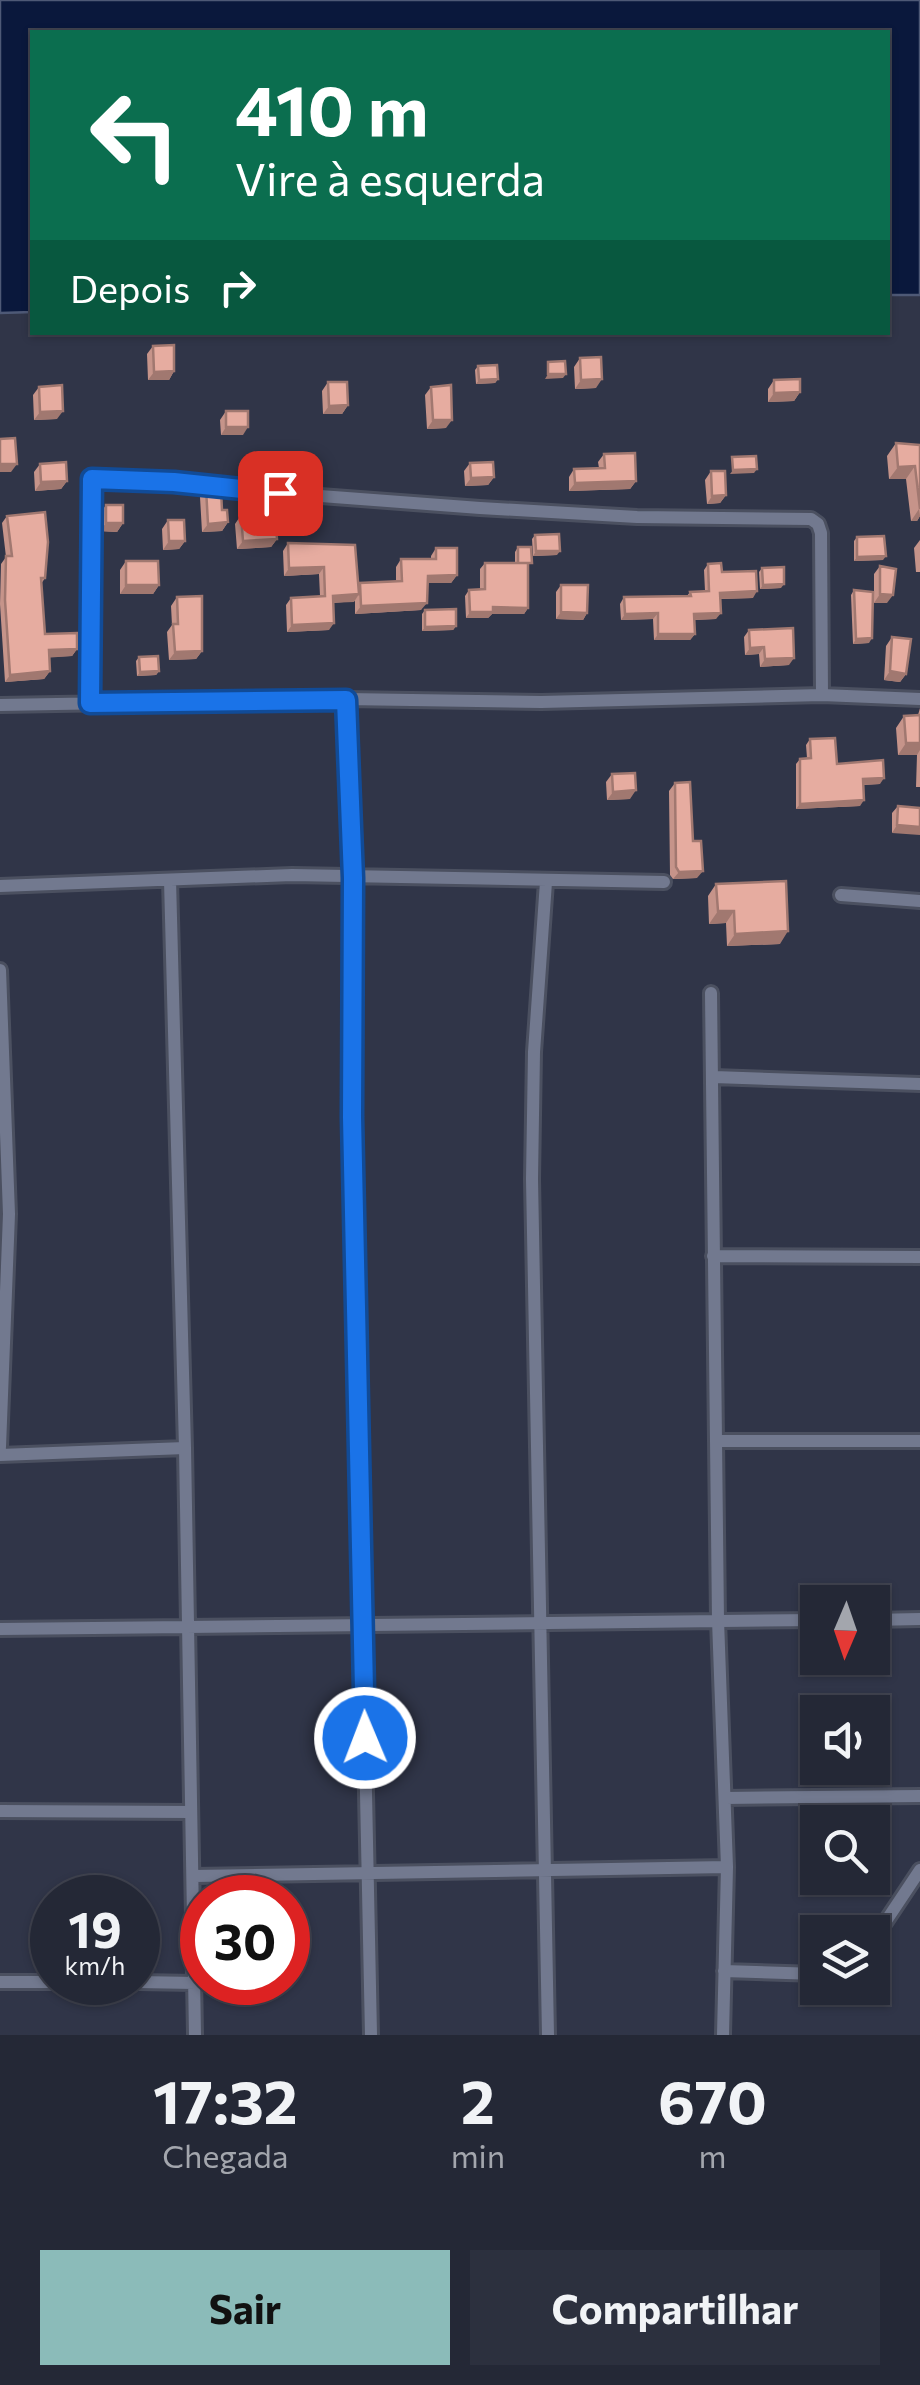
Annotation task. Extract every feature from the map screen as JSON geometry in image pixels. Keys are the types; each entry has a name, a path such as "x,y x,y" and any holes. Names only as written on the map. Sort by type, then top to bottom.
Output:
{"street":[{"path":"90,703 90,482 96,478 520,510 811,519 821,533 822,695"},
{"path":"0,706 346,700 541,702 822,695 920,700"},
{"path":"346,700 353,878 352,1117 372,2035"},
{"path":"0,886 292,875 664,882"},
{"path":"170,880 194,1875"},
{"path":"546,882 534,1052 532,1179 548,2035"},
{"path":"841,895 920,900"},
{"path":"0,970 5,1214 0,1447"},
{"path":"711,992 718,1620 726,1867 723,2035"},
{"path":"714,1077 920,1084"},
{"path":"713,1256 920,1257"},
{"path":"717,1441 920,1441"},
{"path":"0,1454 186,1448"},
{"path":"0,1629 800,1620"},
{"path":"890,1620 920,1620"},
{"path":"725,1798 920,1796"},
{"path":"0,1811 191,1812"},
{"path":"223,1875 726,1867"},
{"path":"890,1915 920,1870"},
{"path":"724,1971 800,1973"},
{"path":"0,1982 30,1982"},
{"path":"194,2005 195,2035"}],"water":[{"path":"0,0 920,0 920,295 890,295 890,30 30,30 30,312 0,313"}],"building":[{"path":"174,345 174,371 154,372 153,346"},
{"path":"601,357 602,379 581,380 580,358"},
{"path":"565,361 566,374 548,374 548,362"},
{"path":"497,365 498,379 479,380 478,366"},
{"path":"800,379 800,392 774,393 774,380"},
{"path":"328,382 347,382 348,405 329,406"},
{"path":"62,385 63,411 40,412 39,387"},
{"path":"451,385 452,420 433,420 431,387"},
{"path":"226,411 248,411 248,427 226,427"},
{"path":"15,438 17,464 0,464 0,439"},
{"path":"896,443 920,445 920,509 915,466 898,467"},
{"path":"635,453 636,481 575,483 574,469 605,468 604,454"},
{"path":"756,456 757,469 733,470 732,457"},
{"path":"66,462 67,481 41,482 40,464"},
{"path":"493,462 494,477 471,478 470,463"},
{"path":"711,471 725,471 726,495 712,496"},
{"path":"206,488 221,490 222,510 227,510 228,522 208,524"},
{"path":"106,505 123,505 123,523 106,523"},
{"path":"45,512 48,542 45,578 41,578 45,634 77,633 77,649 49,650 50,671 10,675 5,600 6,556 12,556 7,516"},
{"path":"275,514 277,539 243,541 241,515"},
{"path":"168,520 184,520 185,541 169,541"},
{"path":"559,534 560,551 536,551 535,535"},
{"path":"884,536 886,556 857,557 857,537"},
{"path":"288,543 355,545 359,594 333,596 334,623 292,625 291,598 325,596 324,567 289,568"},
{"path":"518,547 531,547 532,563 518,563"},
{"path":"436,548 457,548 457,575 428,576 427,603 361,606 360,583 402,581 401,559 436,559"},
{"path":"126,561 158,561 159,585 126,585"},
{"path":"485,563 528,563 528,608 493,607 493,612 470,612 469,590 485,589"},
{"path":"721,563 722,572 756,571 757,591 720,593 721,613 694,614 695,634 658,634 658,613 625,614 624,597 691,596 690,592 709,591 708,564"},
{"path":"880,566 896,569 893,595 880,594"},
{"path":"784,567 784,584 763,585 762,568"},
{"path":"561,585 588,585 587,613 561,612"},
{"path":"854,590 873,592 872,638 856,639"},
{"path":"202,596 202,651 175,652 173,624 178,624 177,597"},
{"path":"456,609 456,626 425,627 425,610"},
{"path":"793,628 794,658 765,659 764,647 750,648 749,630"},
{"path":"892,637 911,639 906,674 890,671"},
{"path":"158,656 159,671 140,672 139,657"},
{"path":"920,715 920,743 906,743 904,716"},
{"path":"835,738 837,764 883,760 884,778 863,779 864,800 800,804 800,759 811,758 810,739"},
{"path":"635,773 636,790 613,792 612,774"},
{"path":"690,782 693,841 701,841 703,871 679,872 675,783"},
{"path":"898,806 920,808 920,827 897,825"},
{"path":"786,881 788,931 735,934 734,911 718,911 716,884"}],"route":[{"path":"280,493 174,482 92,479 90,703 346,700 353,878 352,1117 365,1738"}]}
